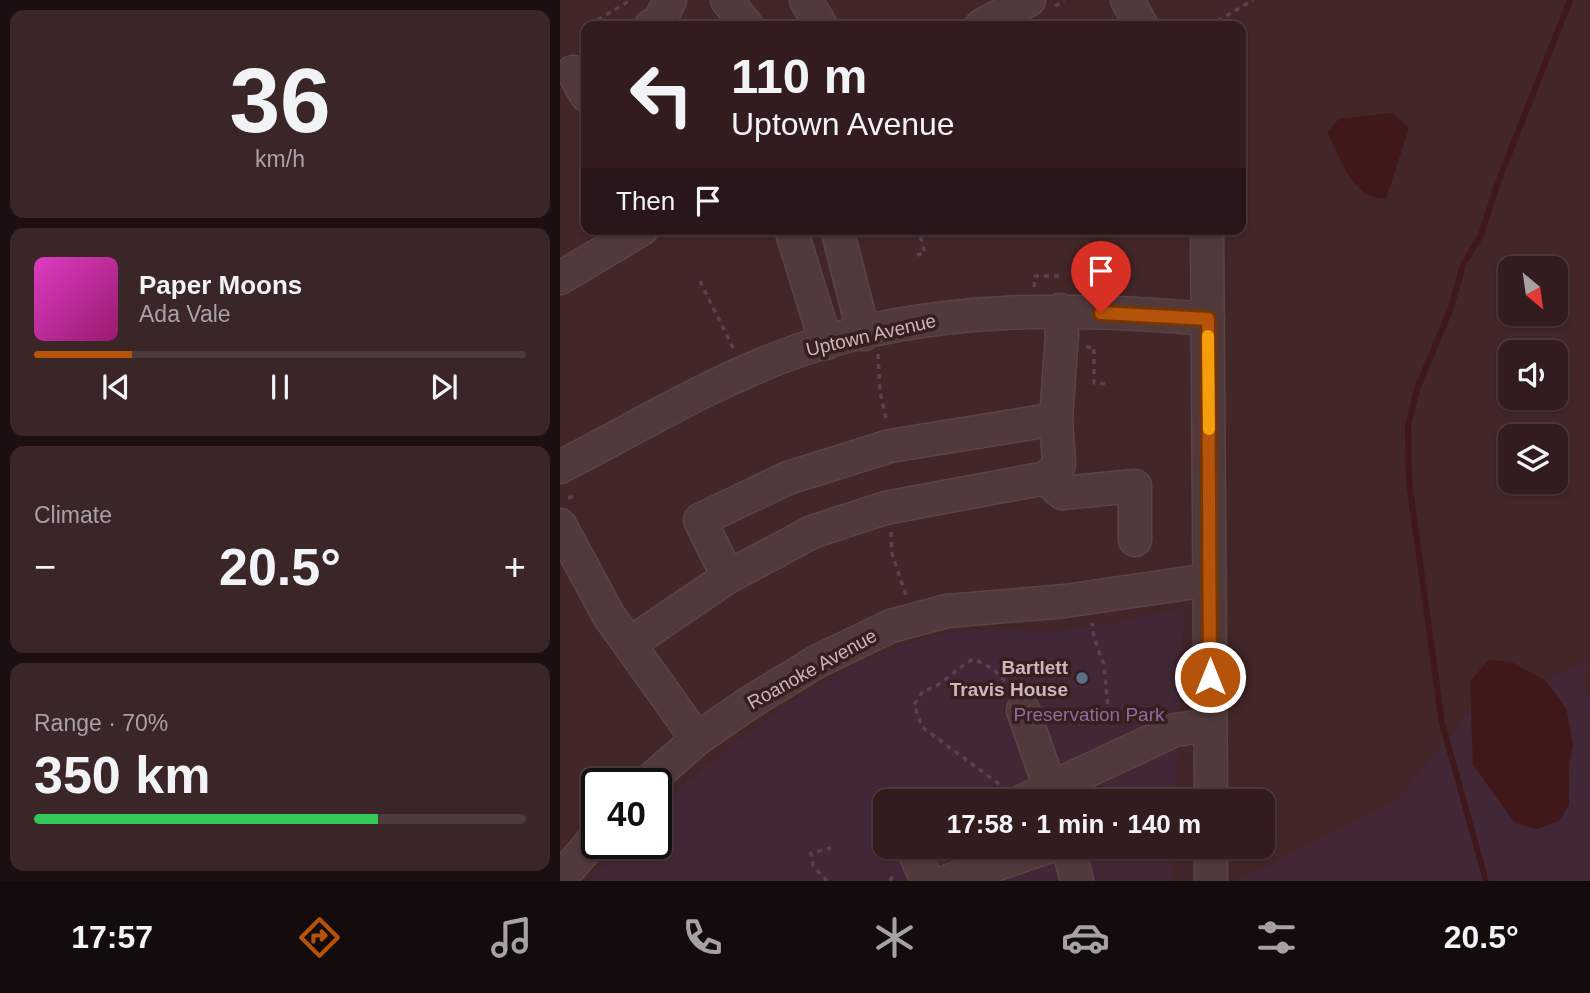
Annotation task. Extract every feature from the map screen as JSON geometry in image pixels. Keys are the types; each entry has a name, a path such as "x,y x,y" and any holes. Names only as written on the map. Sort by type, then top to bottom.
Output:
{"street":[{"path":"727,0 743,21"},
{"path":"806,0 818,21"},
{"path":"990,21 1029,0"},
{"path":"1128,0 1139,21"},
{"path":"560,278 632,235"},
{"path":"793,235 826,344"},
{"path":"839,235 871,341"},
{"path":"1207,235 1211,789"},
{"path":"629,644 729,577 812,532 886,508 1046,478 1059,465 1056,419 1062,334 1060,310"},
{"name":"Uptown Avenue","path":"560,467 720,383 804,349 826,344 871,341 945,318 1060,310 1208,319"},
{"path":"729,577 701,520 713,514 788,478 890,446 1056,419"},
{"path":"1046,478 1062,493 1135,486 1135,540"},
{"path":"564,511 609,616 697,739"},
{"name":"Roanoke Avenue","path":"664,768 697,739 818,661 891,626 947,611 1066,601 1209,580"},
{"path":"1034,716 1052,789"},
{"path":"1064,789 1175,730 1210,725"},
{"path":"560,879 581,855"},
{"path":"917,859 927,881"},
{"path":"948,881 1012,871 1030,859"},
{"path":"1071,859 1077,881"},
{"path":"1211,859 1211,881"}],"path":[{"path":"596,21 631,0"},
{"path":"1217,21 1253,0"},
{"path":"917,256 925,253 920,235"},
{"path":"1033,293 1035,276 1059,276"},
{"path":"700,281 737,356"},
{"path":"871,341 888,427"},
{"path":"1075,347 1094,347 1094,383 1107,384"},
{"path":"564,511 574,496"},
{"path":"891,529 892,554 908,604"},
{"path":"1005,789 922,727 914,705 923,691 937,688 951,678 960,665 974,659 993,669 1034,716 1099,714 1108,708 1104,665 1094,638 1092,620"},
{"path":"827,881 813,866 811,853 831,848"}],"green space":[{"name":"Preservation Park","path":"1184,608 1176,789 873,789 873,859 1173,859 1172,881 588,881 607,859 672,859 672,796 748,732 817,686 853,666 890,650 943,633 977,630 1064,630 1109,624"},
{"path":"1589,660 1584,685 1590,698 1590,881 1236,881 1394,802 1471,710 1473,765 1515,823 1569,805 1572,741 1569,716 1561,700 1545,680"}],"shaded area":[{"path":"1392,113 1409,128 1386,199 1364,192 1356,184 1327,132 1339,119"},
{"path":"1488,660 1511,662 1545,680 1566,708 1573,745 1569,765 1569,805 1559,821 1537,829 1515,823 1473,765 1470,682"}],"waterway":[{"path":"1486,881 1442,723 1409,482 1408,426 1417,389 1451,308 1463,265 1481,235 1497,185 1570,0"}],"slow traffic":[{"path":"1208,336 1209,429"}],"place":[{"name":"Bartlett Travis House","path":"1082,678"}],"route":[{"path":"1101,313 1208,319 1210,677"}]}
